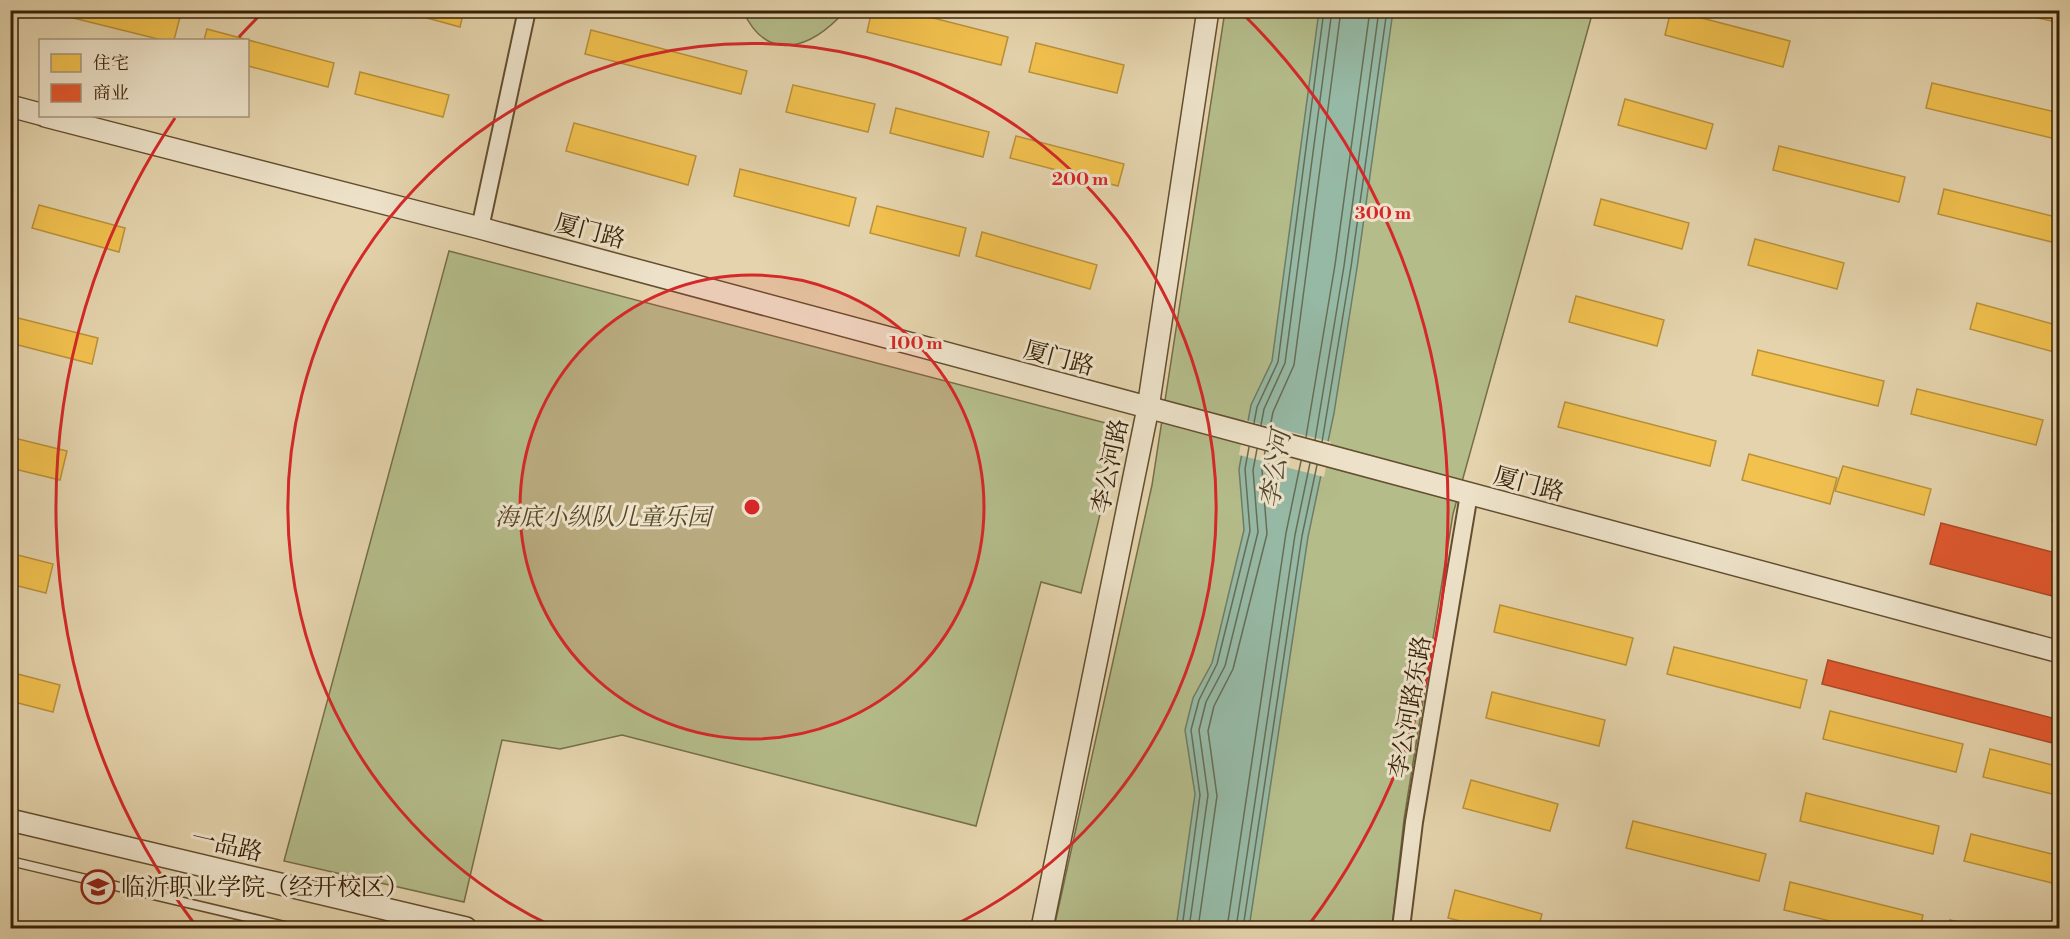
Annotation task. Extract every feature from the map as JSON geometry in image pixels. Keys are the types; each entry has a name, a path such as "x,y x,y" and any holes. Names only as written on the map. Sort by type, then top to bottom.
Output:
{"street":[{"path":"480,228 527,10"},
{"name":"李公河路","path":"1042,928 1148,408 1208,10"},
{"path":"10,106 39,114"},
{"name":"厦门路","path":"49,117 480,228 1203,424 2060,652"},
{"name":"李公河路东路","path":"1401,928 1414,822 1469,494"},
{"name":"一品路","path":"10,820 466,928"}],"lane":[{"path":"10,861 293,928"},
{"path":"250,928 252,919"}],"green space":[{"path":"743,11 845,11 819,34 791,45 778,44 765,39 753,28"},
{"path":"1225,11 1593,11 1453,514 1404,819 1392,928 1054,928 1152,485"},
{"name":"海底小纵队儿童乐园","path":"449,251 1121,427 1081,593 1041,582 976,826 622,735 560,749 502,740 464,902 284,861"}],"water":[{"name":"李公河","path":"1319,11 1393,11 1357,268 1334,413 1308,537 1249,928 1176,928 1195,794 1185,730 1193,698 1212,663 1244,530 1239,469 1251,405 1272,361"}],"pier":[{"path":"1245,420 1331,442 1324,477 1239,455"}],"building: 住宅":[{"path":"41,10 152,10 180,17 174,39 158,39"},
{"path":"398,10 464,10 460,27"},
{"path":"872,10 902,10 1008,37 1001,65 867,32"},
{"path":"1671,10 1790,41 1783,67 1665,35"},
{"path":"2018,10 2060,10 2060,23 2017,13"},
{"path":"207,29 244,39 204,39"},
{"path":"591,30 747,71 741,94 585,54"},
{"path":"249,40 334,63 328,87 249,66"},
{"path":"1036,43 1124,65 1117,93 1029,72"},
{"path":"360,72 449,95 443,117 355,94"},
{"path":"1932,83 2060,113 2060,140 1926,108"},
{"path":"793,85 875,104 868,132 786,112"},
{"path":"1625,99 1713,124 1706,149 1618,125"},
{"path":"896,108 989,132 983,157 890,133"},
{"path":"574,123 696,156 688,185 566,151"},
{"path":"1016,136 1124,164 1118,186 1010,158"},
{"path":"1779,146 1905,177 1899,202 1773,170"},
{"path":"740,169 856,198 849,226 734,196"},
{"path":"1944,189 2060,218 2060,244 1938,214"},
{"path":"1601,199 1689,223 1682,249 1594,225"},
{"path":"39,205 125,228 119,252 32,228"},
{"path":"877,206 966,228 959,256 870,233"},
{"path":"982,232 1097,265 1090,289 976,256"},
{"path":"1755,239 1844,263 1837,289 1748,265"},
{"path":"1576,296 1664,320 1657,346 1569,322"},
{"path":"1977,303 2060,326 2058,353 1970,329"},
{"path":"10,316 98,338 92,364 10,343"},
{"path":"1758,350 1884,381 1878,406 1752,375"},
{"path":"1917,389 2043,420 2036,445 1911,414"},
{"path":"1565,402 1716,441 1710,466 1558,427"},
{"path":"10,437 67,451 60,480 10,468"},
{"path":"1749,454 1837,478 1830,504 1742,480"},
{"path":"1843,466 1931,489 1924,515 1835,491"},
{"path":"2058,496 2060,497 2060,523 2052,521"},
{"path":"10,553 53,564 46,593 10,584"},
{"path":"1500,605 1633,638 1626,665 1494,632"},
{"path":"1674,647 1807,680 1800,708 1667,674"},
{"path":"10,672 60,685 53,712 10,701"},
{"path":"1492,692 1605,720 1599,746 1486,718"},
{"path":"1830,711 1963,744 1956,772 1823,739"},
{"path":"1990,749 2060,767 2060,796 1983,777"},
{"path":"1471,780 1558,804 1550,831 1463,808"},
{"path":"1806,793 1939,826 1933,854 1800,821"},
{"path":"1633,821 1766,854 1759,881 1626,848"},
{"path":"1971,834 2060,856 2060,885 1964,861"},
{"path":"1790,882 1923,915 1920,928 1859,928 1784,910"},
{"path":"1455,890 1542,914 1538,928 1488,928 1448,918"},
{"path":"1950,920 1986,928 1948,928"}],"building: 商业":[{"path":"1941,523 2060,554 2060,598 1930,564"},
{"path":"1828,660 2060,720 2060,745 1822,684"}],"place":[{"name":"临沂职业学院（经开校区）","path":"98,887"}]}
